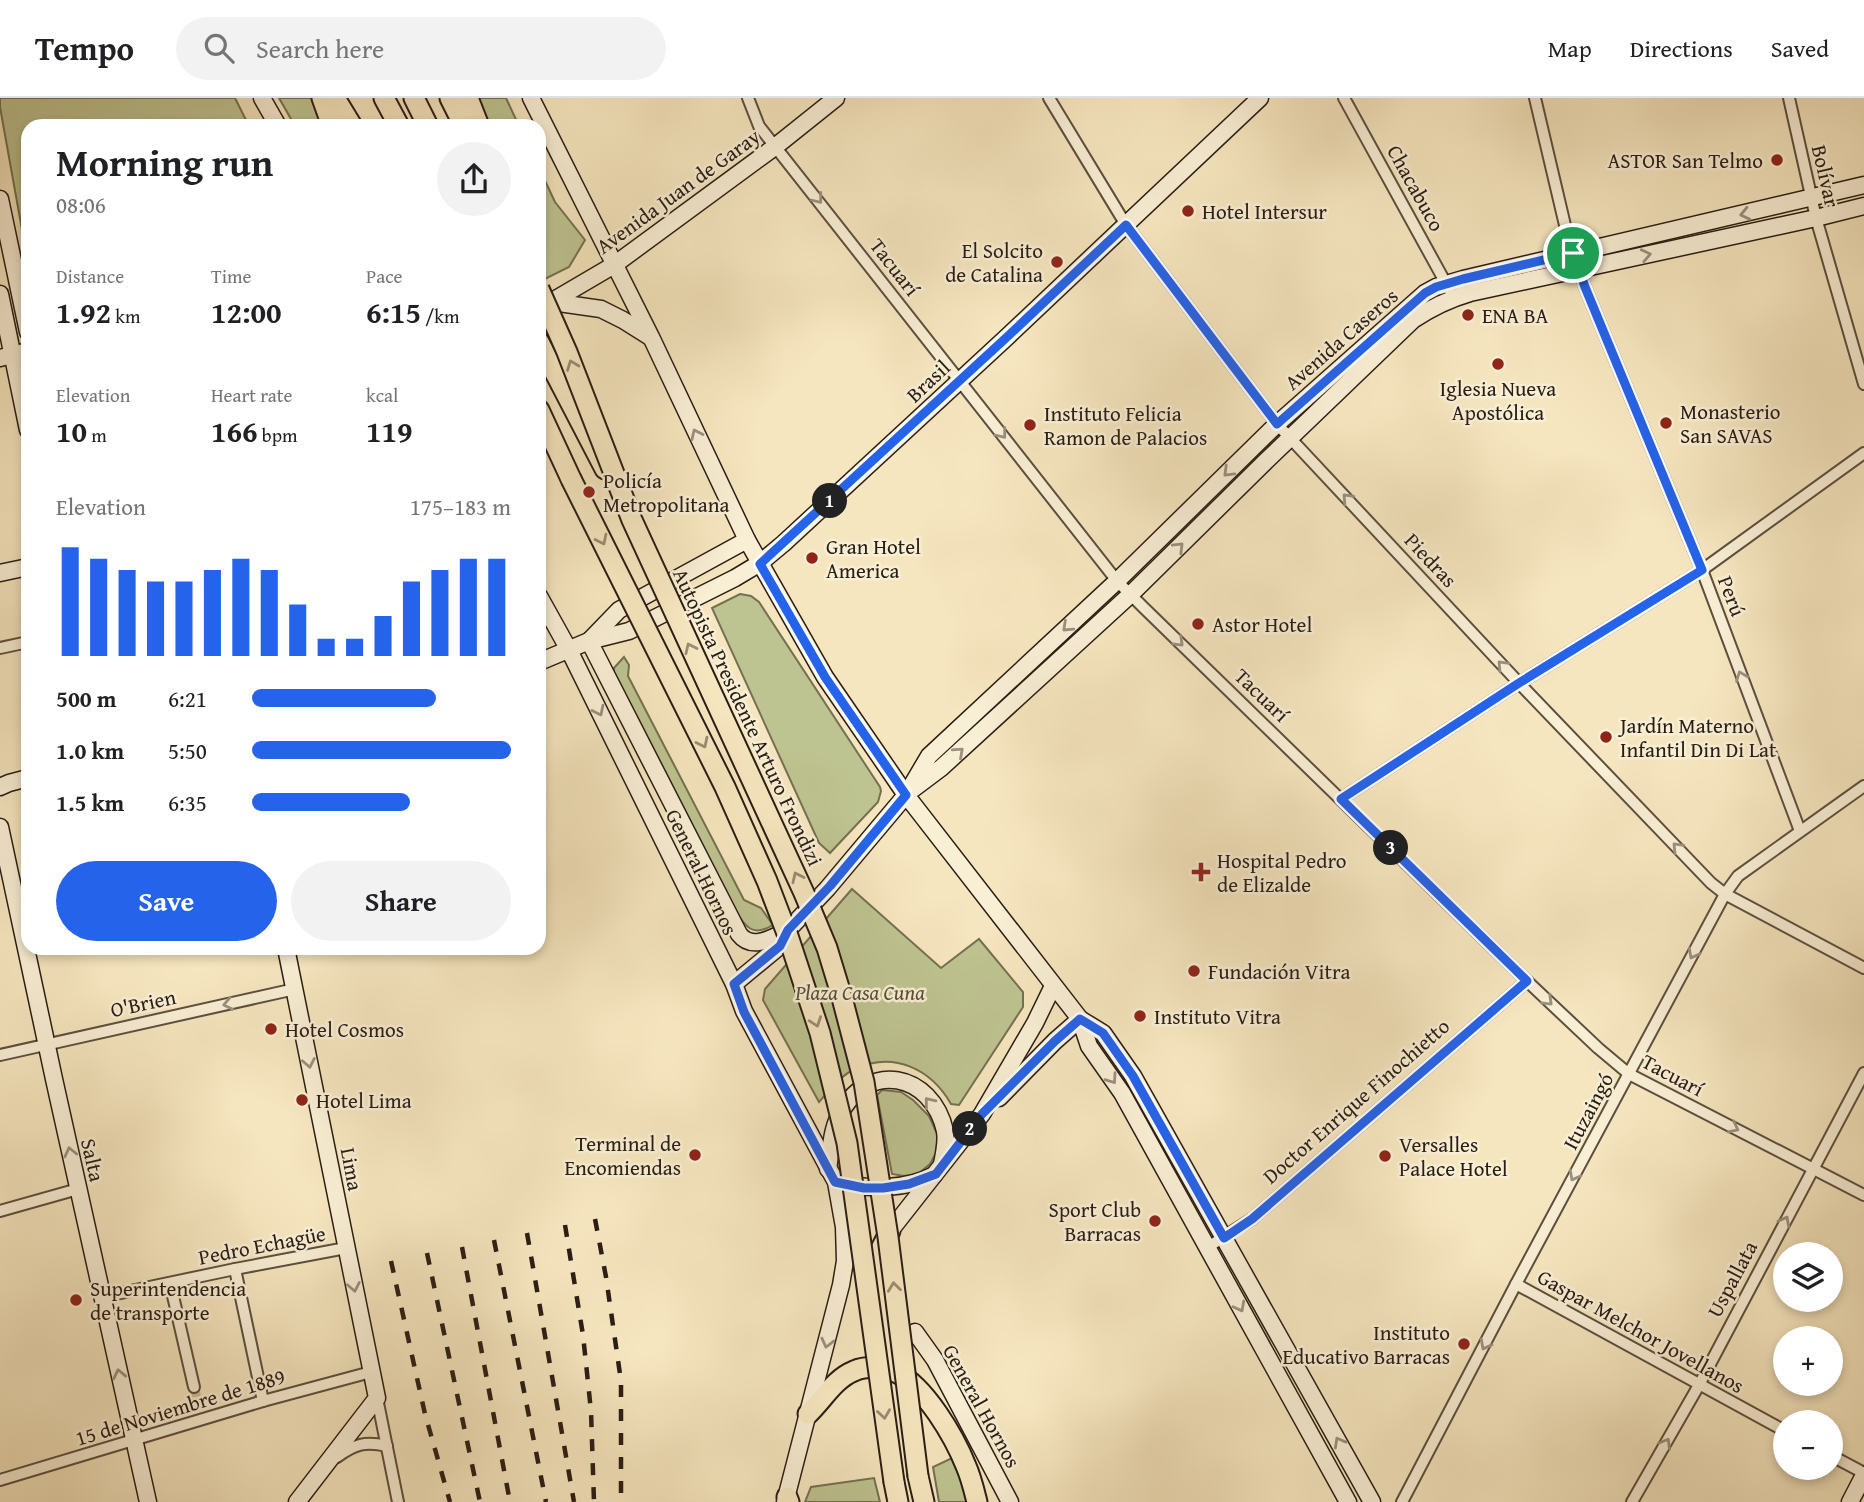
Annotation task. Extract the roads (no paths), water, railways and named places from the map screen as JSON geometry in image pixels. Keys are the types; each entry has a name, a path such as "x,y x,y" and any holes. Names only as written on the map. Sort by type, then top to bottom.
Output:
{"highway":[{"path":"322,98 330,119"},
{"path":"335,98 348,119"},
{"path":"348,98 360,119"},
{"path":"384,98 395,119"},
{"path":"414,98 424,119"},
{"path":"450,98 460,119"},
{"path":"468,98 476,119"},
{"path":"546,306 567,352 632,520"},
{"name":"Autopista Presidente Arturo Frondizi","path":"546,355 632,520 827,948 864,1083 888,1237 918,1476 924,1502"},
{"path":"546,425 725,787 762,869 788,936 820,1032 847,1143 898,1502"},
{"path":"546,440 571,478"},
{"path":"890,1231 874,1265 873,1281 889,1341 904,1378"},
{"path":"808,1414 844,1376 856,1370 870,1368 895,1371 920,1392 941,1417 967,1467 977,1502"}],"main road":[{"path":"262,98 274,119"},
{"path":"531,98 541,119"},
{"name":"Avenida Juan de Garay","path":"546,299 614,265 776,146 836,98"},
{"name":"Brasil","path":"546,659 589,641 629,631 760,564 1260,98"},
{"path":"546,128 651,337 747,540 825,677 906,795 1053,986 1080,1019 1103,1033 1133,1076 1372,1502"},
{"name":"Avenida Caseros","path":"906,795 941,768 1130,594 1413,320 1450,290 1573,253 1864,185"},
{"path":"0,199 21,299"},
{"name":"Avenida Caseros","path":"734,984 780,946 788,930 830,886 906,795 929,756 1117,581 1277,424 1425,293 1579,270 1864,206"},
{"path":"0,295 21,395"},
{"path":"546,300 601,309 651,337"},
{"name":"Brasil","path":"589,641 619,610 747,540"},
{"path":"0,573 21,568"},
{"name":"General Hornos","path":"546,609 734,984 744,1012 832,1175 844,1227 845,1261 808,1414"},
{"name":"General Hornos","path":"589,641 738,933 750,943 758,943 788,930"},
{"path":"0,787 21,780"},
{"name":"Salta","path":"0,827 21,924"},
{"name":"Salta","path":"28,955 148,1502"},
{"name":"Lima","path":"288,955 377,1398"},
{"path":"890,1231 982,1114 1035,1023 1053,986"},
{"path":"982,1114 1080,1019"},
{"path":"1080,1019 1089,1045 1122,1093 1348,1502"},
{"path":"894,1079 911,1084 927,1097 938,1113 944,1131 946,1145 939,1170 909,1184 883,1188 864,1188 832,1175 833,1133 840,1115 855,1094 871,1083 894,1079"},
{"name":"General Hornos","path":"915,1332 935,1360 1010,1502"},
{"path":"297,1502 377,1398"},
{"path":"787,1500 808,1414"},
{"path":"1850,1502 1864,1474"}],"street":[{"name":"Tacuarí","path":"748,98 759,125 1117,581 1130,594 1527,981 1629,1074 1864,1195"},
{"name":"Piedras","path":"1049,98 1126,225 1277,424 1519,683 1711,883 1726,894 1864,968"},
{"name":"Chacabuco","path":"1344,98 1450,290"},
{"name":"Perú","path":"1535,98 1579,270 1702,570 1800,831"},
{"name":"Bolívar","path":"1789,98 1816,218 1864,384"},
{"path":"1341,799 1519,683 1702,570 1864,453"},
{"path":"0,648 21,644"},
{"name":"Ituzaingó","path":"1402,1502 1726,894 1738,876 1864,786"},
{"name":"Doctor Enrique Finochietto","path":"1208,1247 1252,1219 1527,981"},
{"name":"O'Brien","path":"0,1055 295,989"},
{"name":"Uspallata","path":"1632,1502 1699,1385 1864,1073"},
{"path":"0,1211 78,1189"},
{"name":"Pedro Echagüe","path":"102,1297 346,1248"},
{"path":"235,1269 263,1401"},
{"path":"170,1283 194,1387"},
{"name":"Gaspar Melchor Jovellanos","path":"1516,1284 1773,1425"},
{"name":"15 de Noviembre de 1889","path":"0,1480 134,1441 200,1415 371,1372"},
{"path":"377,1398 398,1502"},
{"path":"326,1465 364,1443 387,1447"},
{"path":"1843,1462 1864,1474"}],"tunnel":[{"path":"194,1387 199,1410"}],"railway":[{"path":"595,1219 621,1381 621,1502"},
{"path":"565,1225 583,1335 591,1411 594,1502"},
{"path":"527,1233 574,1502"},
{"path":"494,1240 546,1502"},
{"path":"462,1247 510,1502"},
{"path":"427,1253 480,1502"},
{"path":"391,1261 425,1414 450,1502"}],"place":[{"name":"ASTOR San Telmo","path":"1777,160"},
{"name":"Hotel Intersur","path":"1188,211"},
{"name":"El Solcito de Catalina","path":"1057,262"},
{"name":"ENA BA","path":"1468,315"},
{"name":"Iglesia Nueva Apostólica","path":"1498,364"},
{"name":"Monasterio San SAVAS","path":"1666,423"},
{"name":"Instituto Felicia Ramon de Palacios","path":"1030,425"},
{"name":"Policía Metropolitana","path":"589,492"},
{"name":"Gran Hotel America","path":"812,558"},
{"name":"Astor Hotel","path":"1198,624"},
{"name":"Jardín Materno Infantil Din Di Lat","path":"1606,737"},
{"name":"Hospital Pedro de Elizalde","path":"1201,872"},
{"name":"Fundación Vitra","path":"1194,971"},
{"name":"Instituto Vitra","path":"1140,1016"},
{"name":"Hotel Cosmos","path":"271,1029"},
{"name":"Hotel Lima","path":"302,1100"},
{"name":"Terminal de Encomiendas","path":"695,1155"},
{"name":"Versalles Palace Hotel","path":"1385,1156"},
{"name":"Sport Club Barracas","path":"1155,1221"},
{"name":"Superintendencia de transporte","path":"76,1300"},
{"name":"Instituto Educativo Barracas","path":"1464,1344"}],"park label":[{"name":"Plaza Casa Cuna","path":"860,992"}]}
